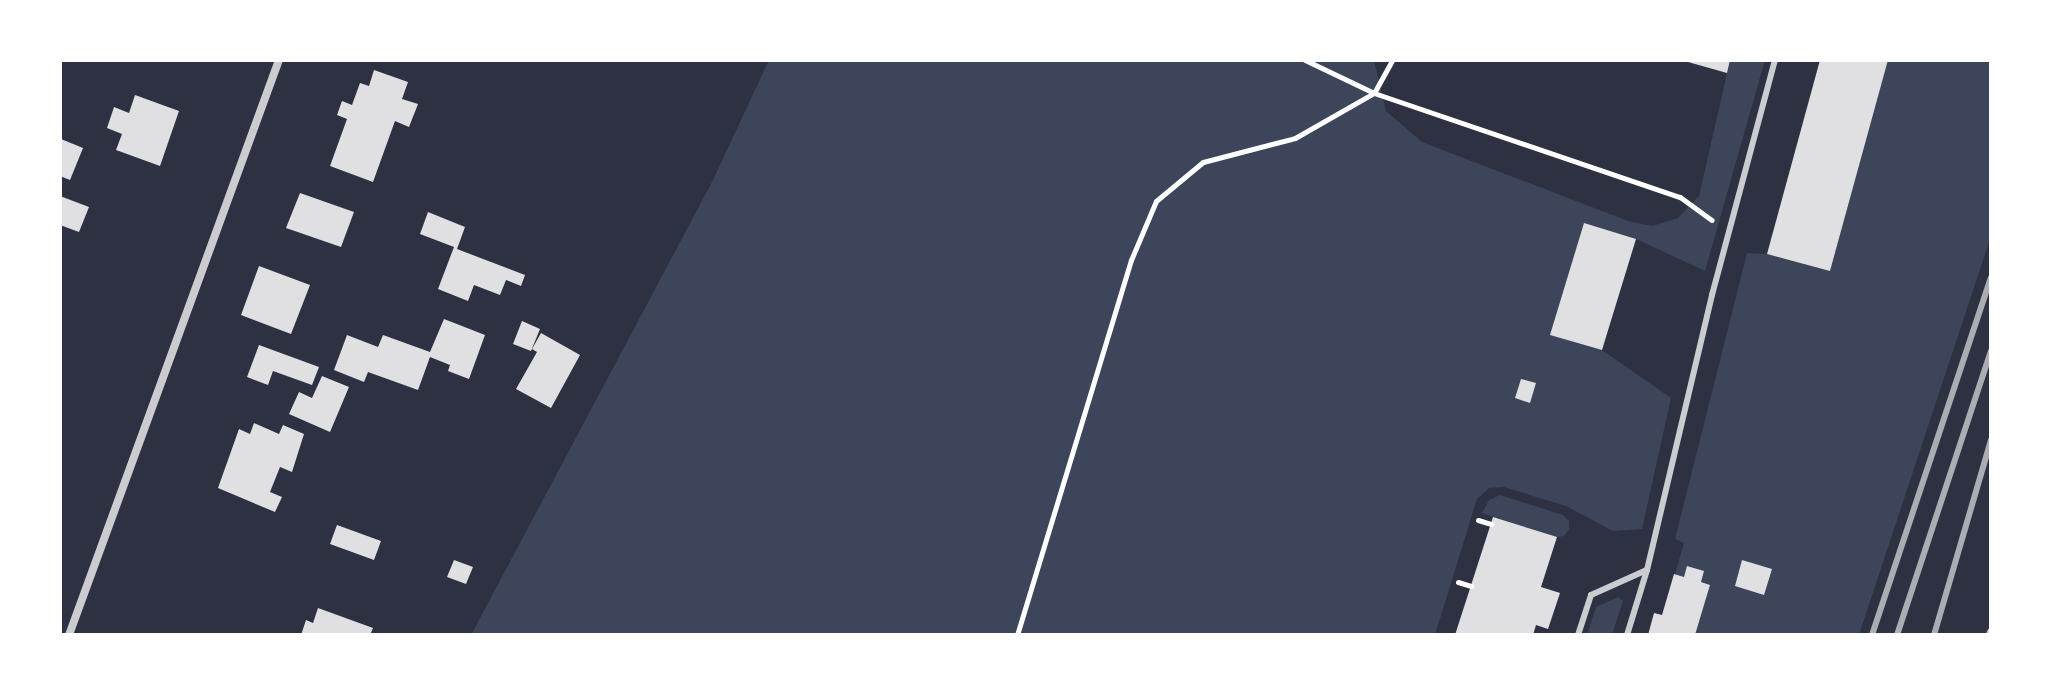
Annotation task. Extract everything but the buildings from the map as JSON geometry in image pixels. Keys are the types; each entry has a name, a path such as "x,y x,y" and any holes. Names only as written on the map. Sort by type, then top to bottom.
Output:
{"street":[{"path":"69,635 279,60"}],"lane":[{"path":"1627,635 1647,570 1729,232 1775,60"},
{"path":"1578,635 1591,595 1647,570"}],"path":[{"path":"1305,60 1374,93 1680,197 1729,232"},
{"path":"1017,634 1131,260 1156,201 1203,162 1295,138 1374,93 1392,60"},
{"path":"1478,520 1491,524"},
{"path":"1458,582 1471,586"}],"shaded area":[{"path":"769,60 1374,60 1386,111 1422,142 1628,221 1652,226 1678,218 1699,196 1730,60 1765,60 1705,271 1636,239 1551,335 1602,350 1671,398 1642,529 1613,531 1566,506 1504,487 1489,488 1477,499 1435,635 471,635 712,182"},
{"path":"1888,60 1991,60 1991,236 1859,635 1695,635 1710,585 1701,582 1703,571 1688,566 1684,577 1675,574 1684,543 1675,539 1747,253 1767,254 1830,271"},
{"path":"1500,495 1563,515 1569,521 1569,529 1564,536 1557,537 1482,513 1489,500"},
{"path":"1618,597 1623,601 1612,635 1587,635 1596,607"}],"railway":[{"path":"1872,635 1991,278"},
{"path":"1897,635 1991,351"},
{"path":"1934,635 1991,440"}]}
